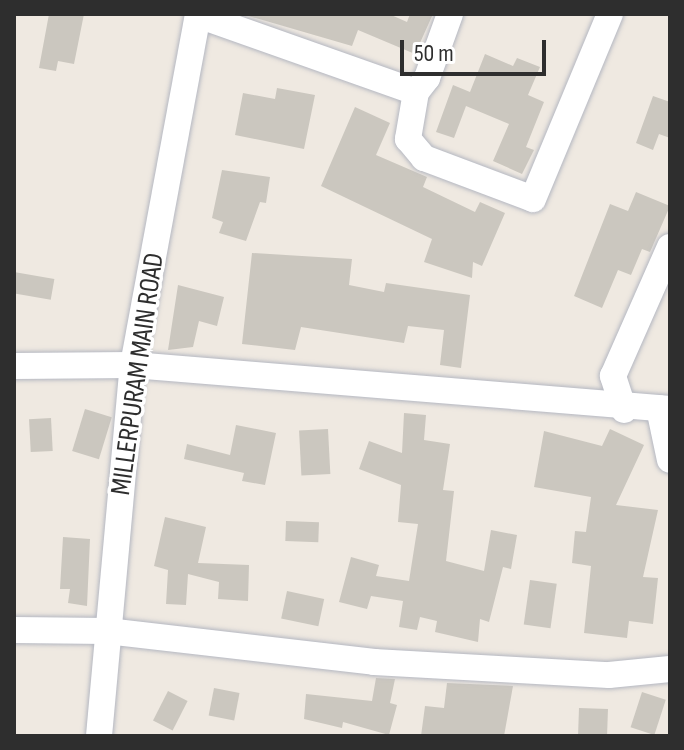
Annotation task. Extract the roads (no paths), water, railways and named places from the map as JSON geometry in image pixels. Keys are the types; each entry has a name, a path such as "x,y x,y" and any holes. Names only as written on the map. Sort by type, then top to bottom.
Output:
{"street":[{"path":"198,14 416,92"},
{"name":"MILLERPURAM MAIN ROAD","path":"99,736 133,365 198,14"},
{"path":"450,14 427,78 416,92 408,139 424,158 533,199 610,14"},
{"path":"624,410 613,376 670,247"},
{"path":"14,366 133,365 624,410 664,409 670,460"},
{"path":"14,630 107,631 374,662 609,675 670,669"}]}
